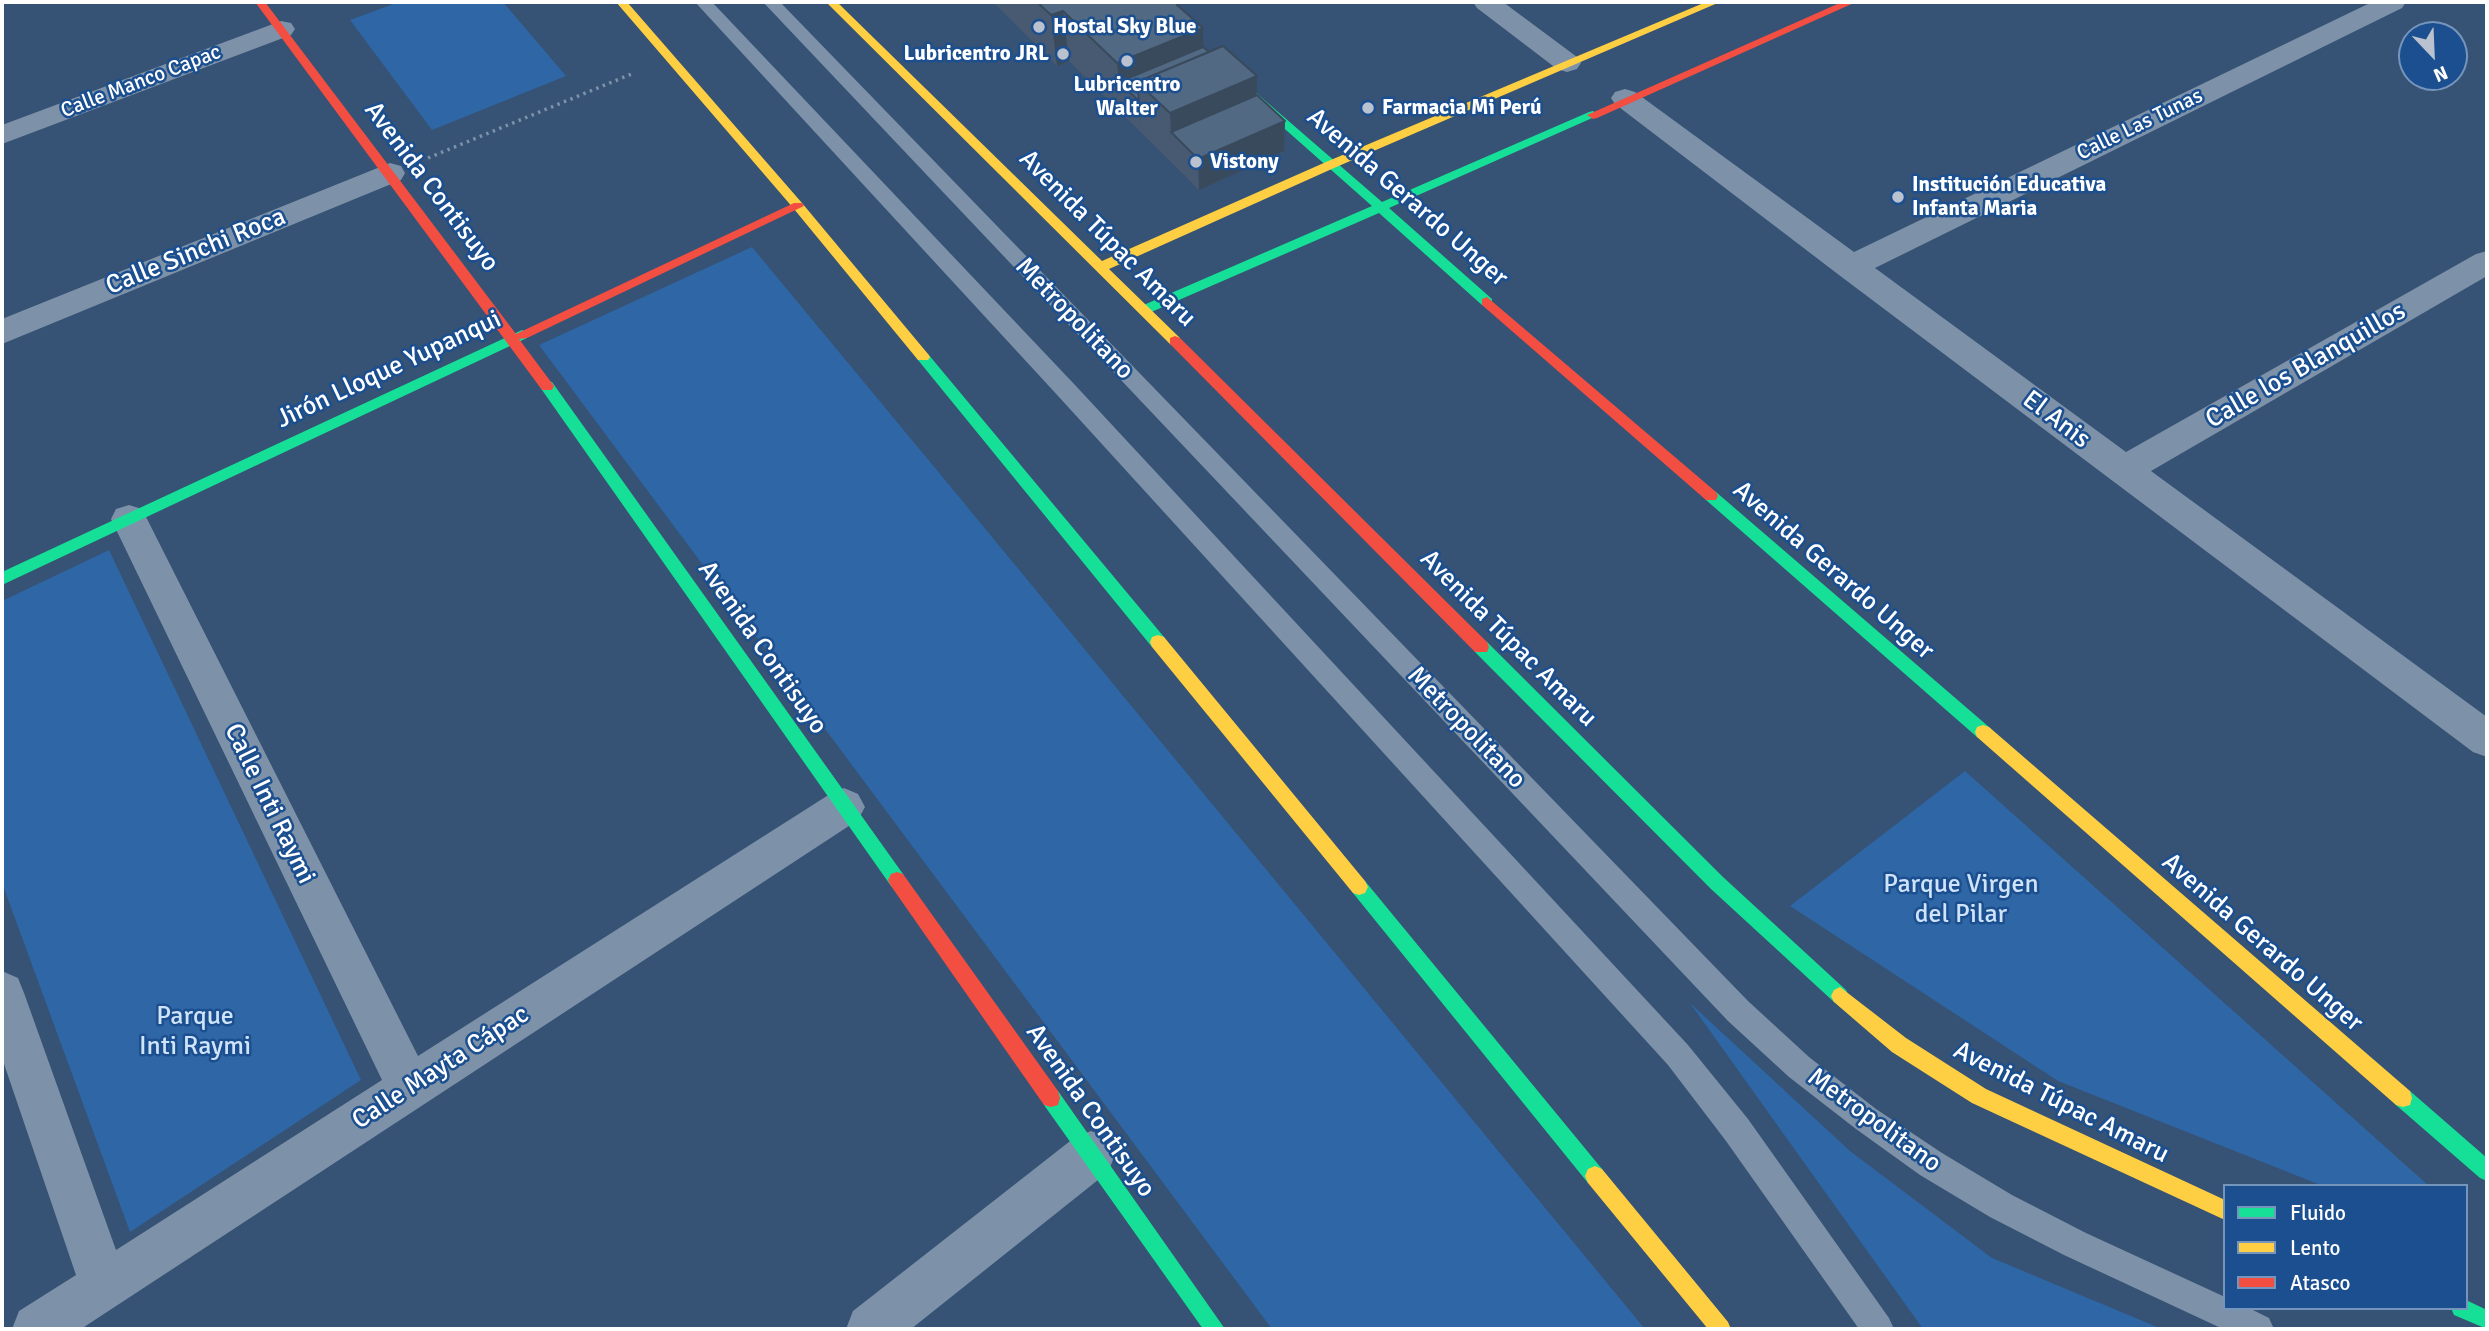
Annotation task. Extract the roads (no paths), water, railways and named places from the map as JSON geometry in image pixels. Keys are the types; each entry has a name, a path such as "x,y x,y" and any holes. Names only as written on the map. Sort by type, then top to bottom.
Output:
{"street":[{"name":"Avenida Contisuyo","path":"260,2 514,338 1215,1329"},
{"path":"621,2 798,206 1188,676 1721,1329"},
{"name":"Avenida Túpac Amaru","path":"831,2 1101,267 1717,883 1825,984 1899,1045 1979,1096 2223,1209"},
{"path":"1486,2 1567,62"},
{"path":"1101,267 1330,164 1715,2"},
{"path":"1144,310 1377,206 1850,2"},
{"name":"Calle Las Tunas","path":"1850,267 2393,2"},
{"name":"Calle Manco Capac","path":"2,135 281,29"},
{"name":"Avenida Gerardo Unger","path":"1231,74 1377,206 2487,1171"},
{"name":"El Anis","path":"1625,98 2487,740"},
{"name":"Calle Sinchi Roca","path":"2,332 390,173"},
{"name":"Jirón Lloque Yupanqui","path":"2,579 798,206"},
{"name":"Calle los Blanquillos","path":"2124,470 2487,262"},
{"name":"Calle Inti Raymi","path":"128,519 410,1088"},
{"name":"Calle Mayta Cápac","path":"37,1329 844,807"},
{"path":"2,993 104,1286"},
{"path":"871,1329 1091,1155"},
{"path":"2465,1310 2487,1320"}],"lane":[{"name":"Metropolitano","path":"704,2 1067,391 1678,1055 1737,1130 1878,1329"},
{"name":"Metropolitano","path":"771,2 1738,1011 1799,1066 1920,1157 2001,1206 2075,1244 2258,1329"}],"place":[{"name":"Hostal Sky Blue","path":"1039,27"},
{"name":"Lubricentro JRL","path":"1063,54"},
{"name":"Lubricentro Walter","path":"1127,61"},
{"name":"Farmacia Mi Perú","path":"1368,108"},
{"name":"Vistony","path":"1196,162"},
{"name":"Institución Educativa Infanta Maria","path":"1898,197"}],"park label":[{"name":"Parque Virgen del Pilar","path":"1961,900"},
{"name":"Parque Inti Raymi","path":"195,1032"}]}
